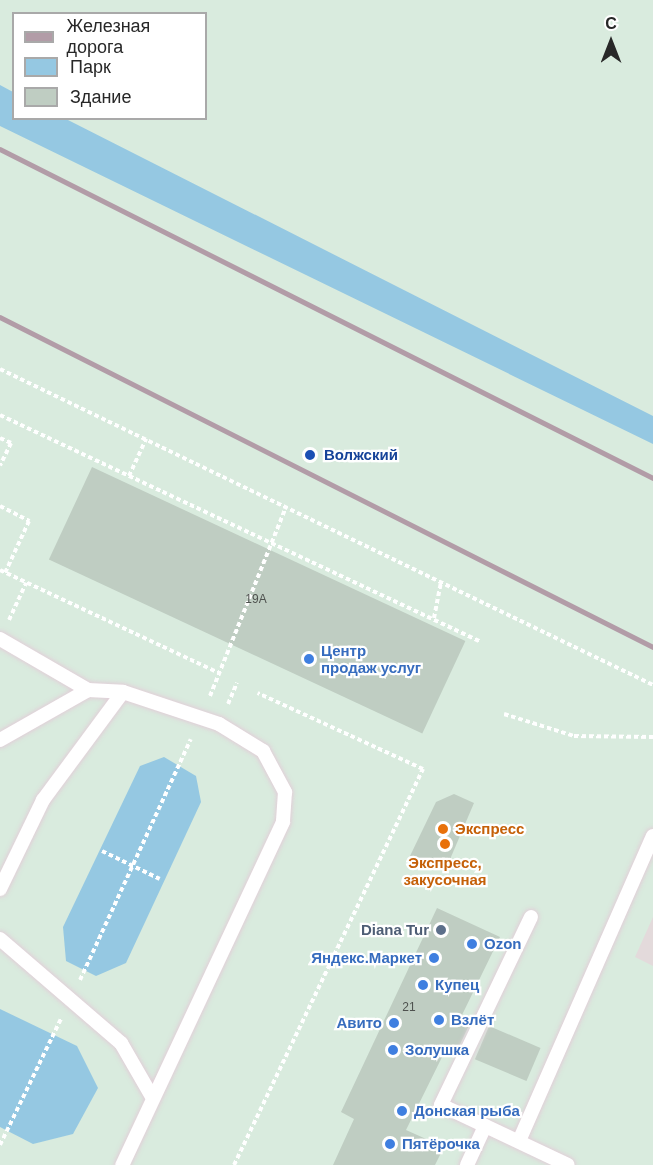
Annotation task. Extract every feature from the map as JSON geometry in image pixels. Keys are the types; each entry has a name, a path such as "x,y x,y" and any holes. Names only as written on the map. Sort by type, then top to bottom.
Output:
{"lane":[{"path":"1,640 88,690 123,692 202,716 263,751 285,792 283,822 151,1095 122,1165"},
{"path":"0,740 88,690"},
{"path":"0,889 43,800 123,692"},
{"path":"519,1141 653,836"},
{"path":"531,917 441,1106 568,1165"},
{"path":"0,939 121,1043 151,1095"},
{"path":"467,1165 485,1126"}],"path":[{"path":"0,369 653,685"},
{"path":"0,415 479,640"},
{"path":"0,438 11,443 0,466"},
{"path":"129,476 146,440"},
{"path":"0,506 29,521 5,573"},
{"path":"0,1146 202,716 286,507"},
{"path":"0,570 219,673"},
{"path":"434,618 441,582"},
{"path":"1,640 26,583"},
{"path":"234,1165 423,769 258,693"},
{"path":"504,714 574,736 653,737"},
{"path":"102,851 160,879"}],"shaded area":[{"path":"653,917 653,966 635,957"}],"green space":[{"path":"0,85 12,91 12,120 68,120 653,416 653,444 0,126"},
{"path":"164,757 196,776 201,802 126,963 96,976 66,961 63,927 140,766"},
{"path":"0,1009 77,1046 98,1088 73,1134 33,1144 0,1127"}],"building":[{"path":"92,467 465,641 422,734 49,559"},
{"name":"Экспресс","path":"454,794 474,803 445,871 410,856 436,802"},
{"path":"437,908 500,937 462,1015 472,1019 457,1051 447,1047 406,1130 444,1147 435,1165 333,1165 354,1119 341,1112"},
{"path":"489,1026 541,1048 526,1081 475,1059"}],"railway":[{"path":"0,149 653,478"},
{"path":"0,317 653,647"}],"place":[{"name":"Волжский","path":"310,455"},
{"name":"Центр продаж услуг","path":"309,659"},
{"name":"Экспресс","path":"443,829"},
{"name":"Экспресс, закусочная","path":"445,844"},
{"name":"Diana Tur","path":"441,930"},
{"name":"Ozon","path":"472,944"},
{"name":"Яндекс.Маркет","path":"434,958"},
{"name":"Купец","path":"423,985"},
{"name":"Взлёт","path":"439,1020"},
{"name":"Авито","path":"394,1023"},
{"name":"Золушка","path":"393,1050"},
{"name":"Донская рыба","path":"402,1111"},
{"name":"Пятёрочка","path":"390,1144"}]}
